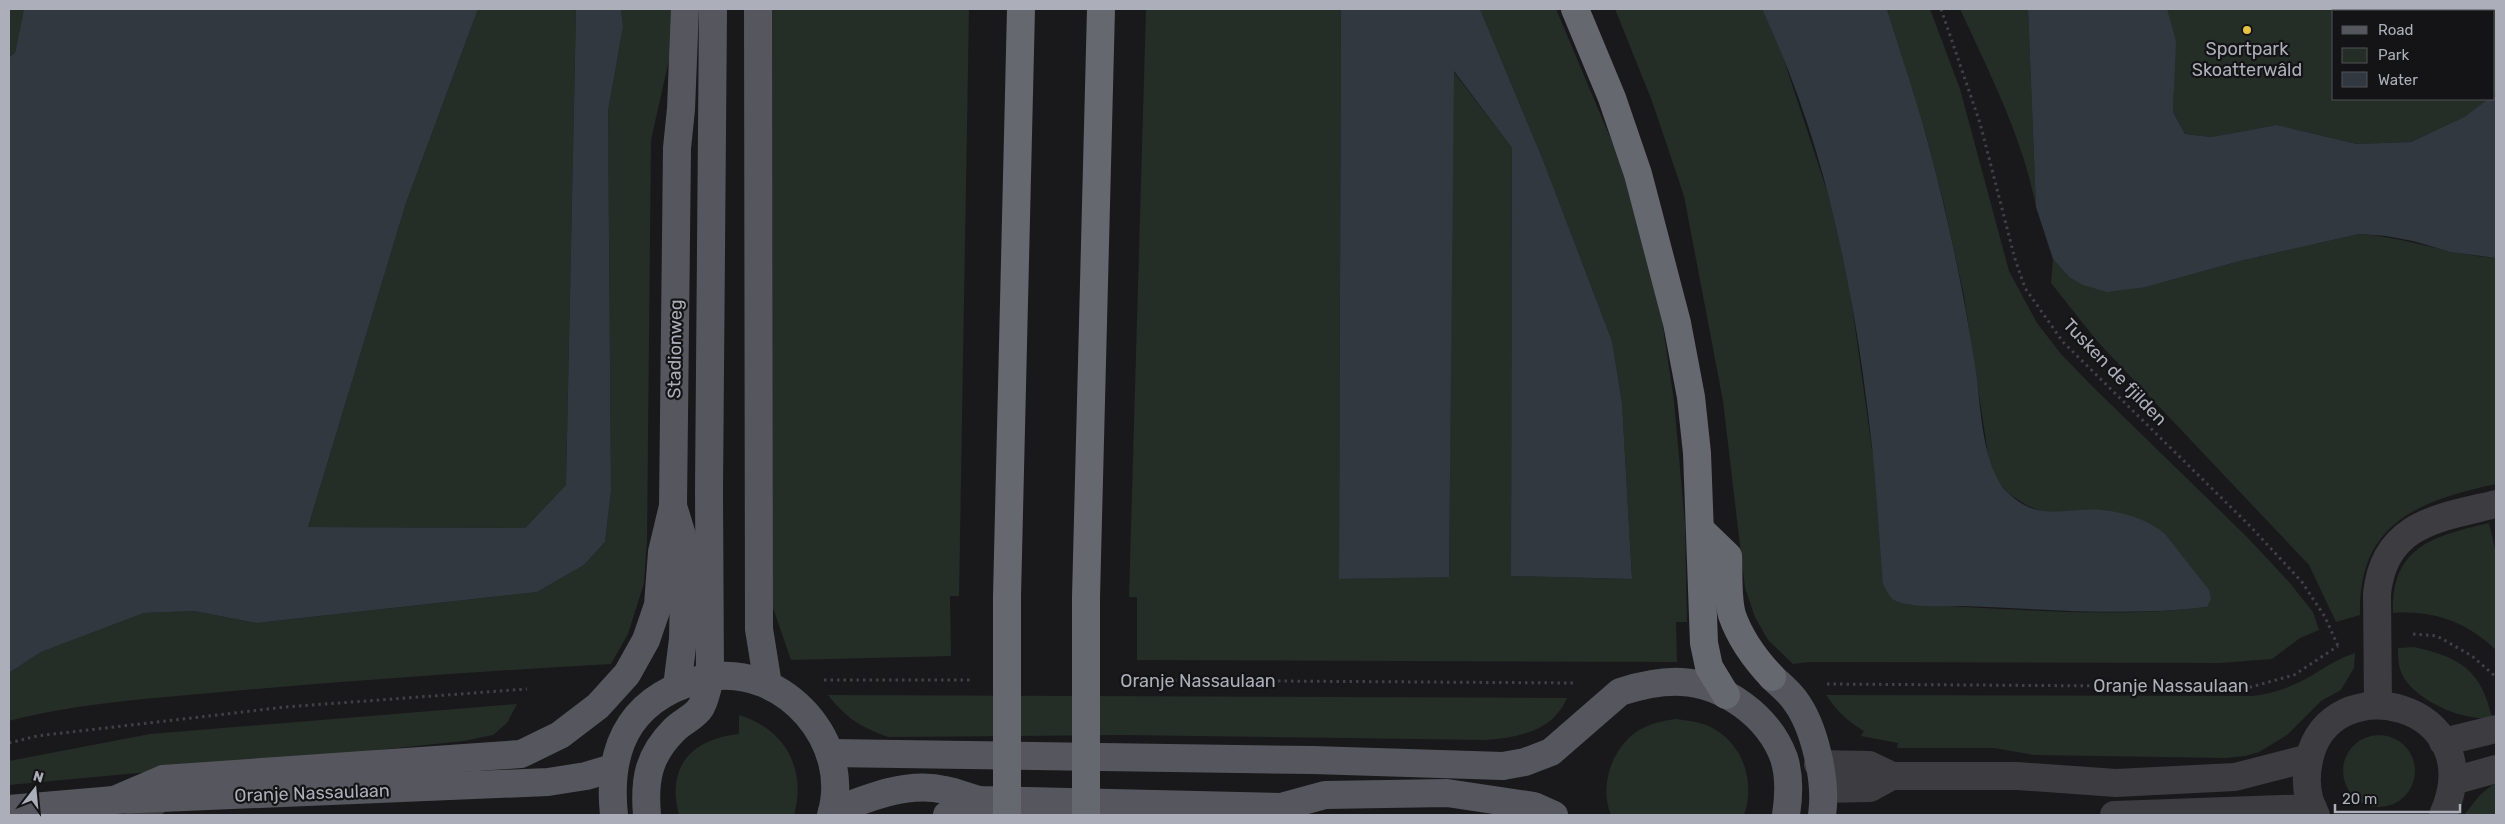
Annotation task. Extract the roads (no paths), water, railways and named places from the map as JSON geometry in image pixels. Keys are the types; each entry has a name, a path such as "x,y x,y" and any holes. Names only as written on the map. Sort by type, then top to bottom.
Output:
{"highway":[{"path":"1007,815 1007,596 1022,9"},
{"path":"1086,815 1086,597 1101,9"},
{"path":"1575,9 1612,98 1633,158 1677,323 1691,397 1697,453 1704,643 1709,667 1726,694"},
{"path":"1701,530 1728,556 1732,613 1742,636 1759,664 1772,677"}],"main road":[{"name":"Stadionweg","path":"677,687 683,639 685,545 674,506 677,148 681,109 685,9"},
{"name":"Stadionweg","path":"648,815 646,796 647,776 656,751 676,728 691,718 701,707 710,677 709,481 713,9"},
{"path":"758,9 759,628 768,685"},
{"path":"114,800 163,779 522,754 560,735 598,706 627,674 646,640 658,605 662,552 674,506"},
{"path":"614,815 611,790 613,768 624,736 640,713 661,694 686,682 710,677 741,677 768,685 792,700 812,719 830,753 834,770 831,814 866,798 898,790 924,787 944,789 979,800 1292,811 1326,795 1447,793 1534,806 1553,815"},
{"path":"1772,677 1794,699 1802,712 1809,728 1821,789 1788,788"},
{"path":"830,753 1313,760 1503,766 1540,756 1561,744 1620,692 1649,685 1681,682 1706,686 1726,694 1746,707 1760,720 1776,742 1784,759 1788,788 1786,815"},
{"name":"Oranje Nassaulaan","path":"9,809 114,800 149,807 548,782 586,776 613,768"},
{"path":"947,815 979,800"}],"street":[{"path":"2378,704 2376,636 2378,577 2385,560 2402,538 2426,522 2496,504"},
{"path":"2114,815 2314,812 2308,795 2305,775 2309,758 2320,733 2336,718 2356,708 2378,704 2401,707 2421,716 2437,732 2443,742 2448,751 2453,781 2451,797 2443,815"},
{"path":"2443,742 2496,729"},
{"path":"1821,789 1870,788 1892,776 2017,776 2116,783 2192,780 2236,777 2309,758"},
{"path":"2453,781 2496,769"}],"water":[{"path":"24,9 478,9 406,203 308,527 525,528 566,485 576,9 621,9 623,27 608,111 611,491 605,542 584,565 537,592 256,623 194,611 144,613 41,652 9,673 9,57 15,53"},
{"path":"1341,9 1480,9 1543,160 1612,341 1622,403 1632,579 1511,576 1512,148 1454,71 1449,577 1339,579"},
{"path":"1762,9 1887,9 1922,123 1942,197 1966,313 1984,437 1993,470 2009,494 2032,508 2054,512 2110,511 2136,518 2159,529 2209,590 2211,599 2207,607 2116,612 1929,606 1903,603 1894,600 1890,596 1883,583 1872,447 1857,334 1847,278 1835,223 1805,115"},
{"path":"2028,9 2167,9 2176,41 2173,112 2185,134 2211,137 2277,125 2357,144 2411,142 2464,117 2487,100 2495,100 2496,93 2496,258 2451,252 2413,241 2386,236 2359,234 2240,261 2146,287 2107,292 2083,285 2069,277 2053,259 2036,207"}],"place":[{"name":"Sportpark Skoatterwâld","path":"2247,30"}]}
